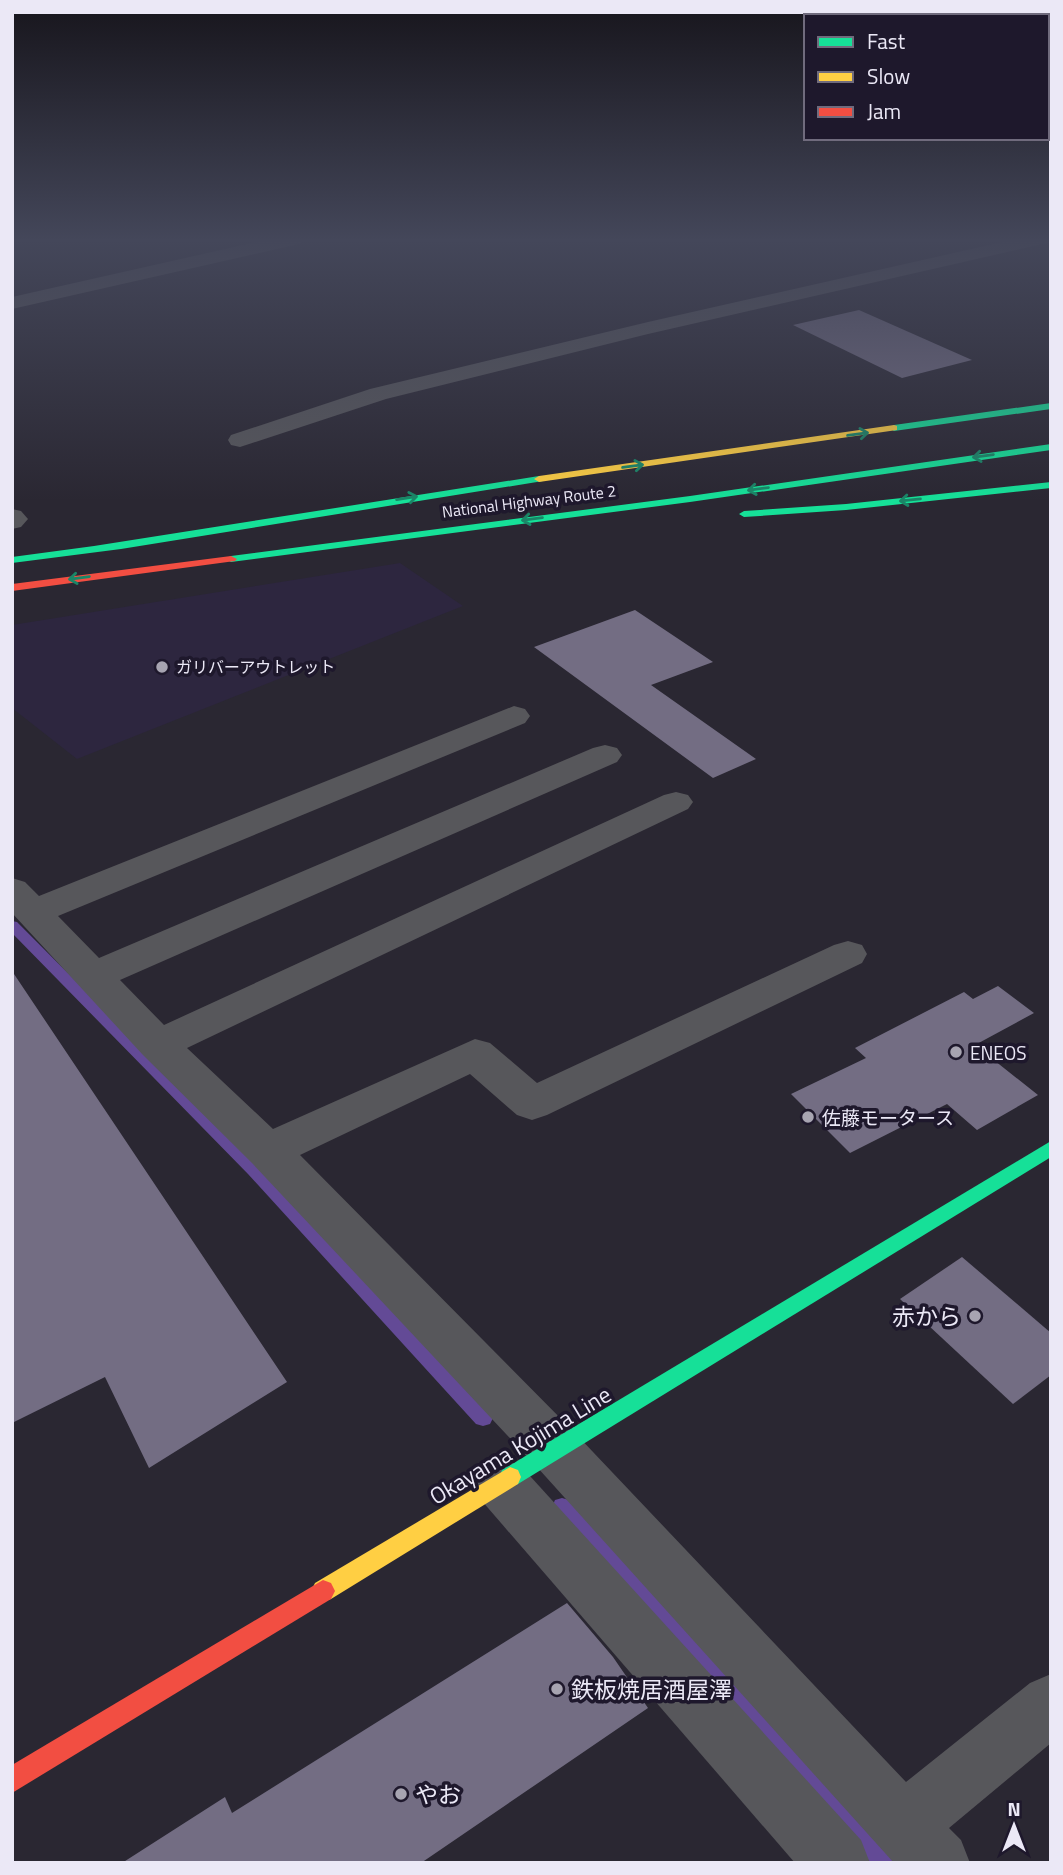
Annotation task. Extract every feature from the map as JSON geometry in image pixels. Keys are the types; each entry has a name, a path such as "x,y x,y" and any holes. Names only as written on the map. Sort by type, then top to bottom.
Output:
{"main road":[{"path":"98,548 429,495 1051,406"},
{"path":"970,442 1051,431"},
{"name":"National Highway Route 2","path":"12,588 146,568 690,499 1051,447"},
{"path":"723,516 846,507 1051,485"},
{"name":"National Highway Route 2","path":"12,560 481,505"},
{"path":"146,568 627,524"},
{"name":"Okayama Kojima Line","path":"12,1780 1051,1148"}],"street":[{"path":"240,440 378,394 659,326"},
{"path":"514,716 21,903 158,1045 268,1151 556,1450 921,1844 1051,1704"},
{"path":"92,976 605,755"},
{"path":"158,1045 676,802"},
{"path":"268,1151 475,1054 532,1104 848,954"},
{"path":"501,1483 838,1863"}],"shaded area":[{"name":"ガリバーアウトレット","path":"400,563 463,606 77,759 12,708 12,625"}],"building":[{"path":"794,326 894,326 972,360 902,378"},
{"path":"635,610 713,662 651,685 756,759 713,778 534,647"},
{"path":"12,971 287,1382 149,1468 105,1377 12,1423"},
{"path":"998,986 1034,1013 975,1045 1038,1095 977,1130 947,1104 850,1153 791,1094 866,1058 855,1048 964,992 973,999"},
{"name":"赤から","path":"962,1257 1051,1333 1051,1375 1013,1404 900,1299"},
{"path":"567,1603 613,1657 648,1708 421,1863 122,1863 225,1797 232,1813"}],"waterway":[{"path":"12,925 254,1170 483,1418"},
{"path":"562,1507 887,1863"}],"traffic: fast":[{"path":"894,428 1051,406"},
{"path":"231,559 690,499 1051,447"},
{"path":"98,548 539,479"},
{"path":"744,514 846,507 1051,485"},
{"path":"12,560 121,546"},
{"path":"510,1477 1051,1148"}],"traffic: slow":[{"path":"539,479 894,428"},
{"path":"323,1591 510,1477"}],"traffic: jam":[{"path":"12,588 231,559"},
{"path":"12,1780 323,1591"}],"place":[{"name":"ガリバーアウトレット","path":"162,667"},
{"name":"ENEOS","path":"956,1052"},
{"name":"佐藤モータース","path":"808,1117"},
{"name":"赤から","path":"975,1316"},
{"name":"鉄板焼居酒屋澤","path":"557,1689"},
{"name":"やお","path":"401,1794"}]}
